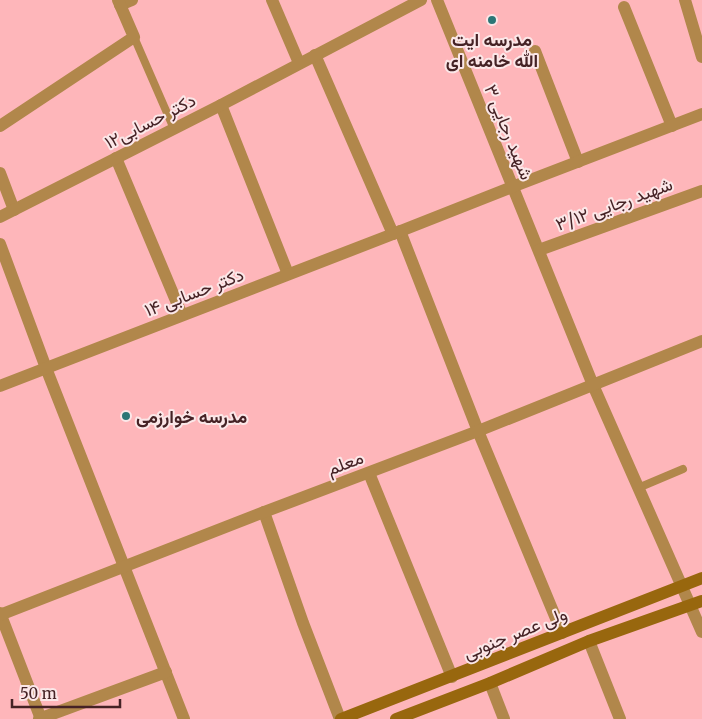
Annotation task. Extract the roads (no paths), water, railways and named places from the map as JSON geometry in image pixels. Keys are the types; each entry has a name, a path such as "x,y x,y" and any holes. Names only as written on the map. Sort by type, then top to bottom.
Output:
{"street":[{"path":"272,0 299,63"},
{"name":"دکتر حسابی۱۲","path":"0,217 221,105 421,0"},
{"name":"شهید رجایی ۳","path":"437,0 594,385 702,632"},
{"path":"685,0 702,57"},
{"path":"0,126 134,37 123,2"},
{"path":"624,8 672,126"},
{"path":"535,51 572,164"},
{"path":"315,55 436,320 478,431 562,633"},
{"path":"221,105 288,274"},
{"name":"دکتر حسابی ۱۴","path":"0,386 702,114"},
{"path":"116,158 182,315"},
{"path":"2,177 14,210"},
{"name":"شهید رجایی ۳/۱۲","path":"539,250 702,191"},
{"path":"0,244 46,368 184,719"},
{"name":"معلم","path":"0,615 478,431 702,341"},
{"path":"369,473 452,677"},
{"path":"264,512 303,624 341,719"},
{"name":"ولی عصر جنوبی","path":"341,719 702,578"},
{"name":"ولی عصر جنوبی","path":"396,719 490,683 589,641 702,601"},
{"path":"0,615 40,719 166,672"},
{"path":"589,641 620,719"},
{"path":"490,683 504,719"}],"lane":[{"path":"134,37 174,129"},
{"path":"638,488 684,469"}],"place":[{"name":"مدرسه ایت الله خامنه ای","path":"492,20"},
{"name":"مدرسه خوارزمی","path":"126,416"}]}
